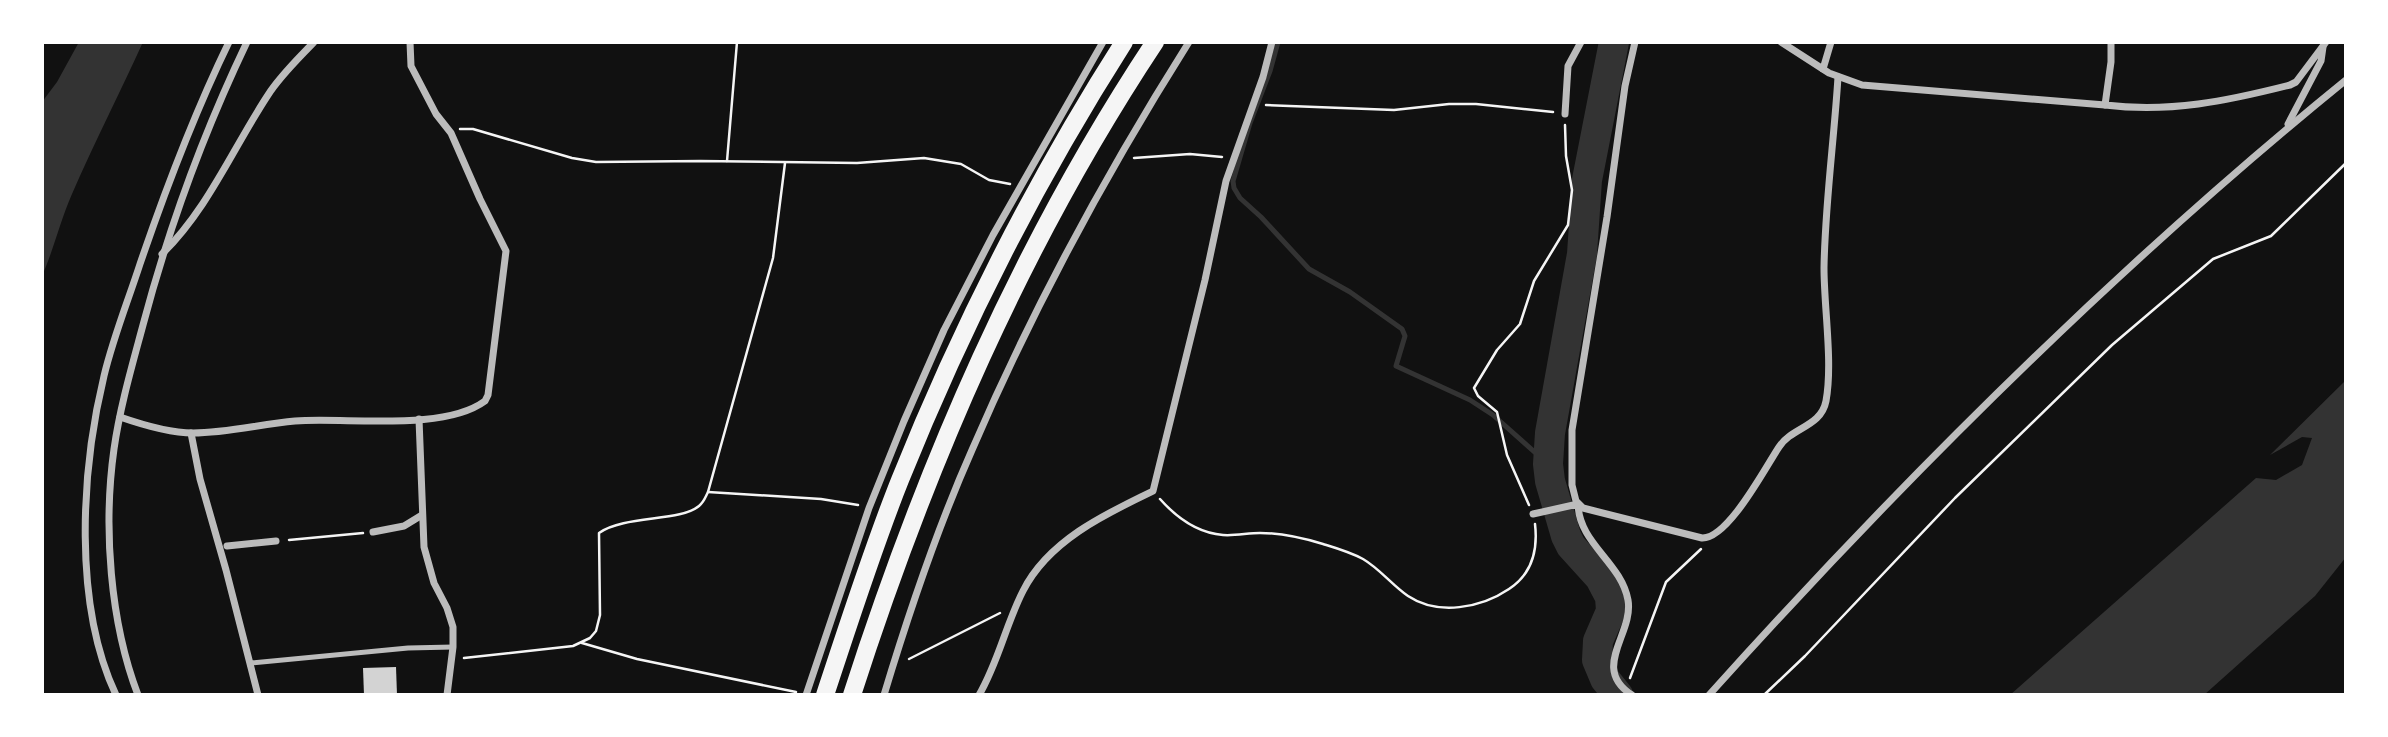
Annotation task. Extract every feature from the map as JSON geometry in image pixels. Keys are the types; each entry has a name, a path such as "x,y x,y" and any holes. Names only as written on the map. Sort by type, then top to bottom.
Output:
{"highway":[{"path":"825,695 900,481 944,376 995,269 1066,135 1124,42"},
{"path":"852,695 884,594 913,516 975,368 1030,254 1155,42"}],"street":[{"path":"116,695 104,666 91,607 85,530 89,456 104,375 157,214 187,133 229,42"},
{"path":"138,695 122,646 112,569 110,483 120,417 162,255 200,145 247,42"},
{"path":"162,255 187,226 235,153 269,93 314,42"},
{"path":"120,417 144,425 191,433 294,421 419,419 457,412 485,401 506,258 504,247 451,132 436,114 411,66 410,42"},
{"path":"806,695 869,508 944,330 1020,187 1103,42"},
{"path":"884,695 911,609 971,452 1058,266 1189,42"},
{"path":"979,695 1032,575 1060,546 1101,518 1153,491 1232,158 1263,77 1272,42"},
{"path":"1565,114 1568,66 1581,42"},
{"path":"1629,693 1618,681 1613,661 1628,616 1626,592 1616,571 1583,528 1578,516 1578,504 1572,485 1572,430 1607,217 1625,86 1635,42"},
{"path":"1781,42 1838,78 1878,87 2147,109 2213,102 2290,85 2296,82 2325,44"},
{"path":"1823,69 1831,42"},
{"path":"2105,105 2111,42"},
{"path":"2285,130 2321,61 2325,44"},
{"path":"1578,504 1605,515 1702,538 1715,534 1746,499 1785,438 1814,422 1825,404 1828,367 1825,243 1838,78"},
{"path":"1709,695 1799,595 1948,442 2178,223 2346,80"},
{"path":"419,419 426,556 434,583 449,613 453,647 447,695"},
{"path":"191,433 200,479 258,695"},
{"path":"1533,514 1578,504"},
{"path":"373,532 404,526 422,515"},
{"path":"227,546 276,541"}],"lane":[{"path":"251,663 408,648 453,647"}],"path":[{"path":"727,162 737,42"},
{"path":"1153,491 1180,517 1198,529 1221,535 1281,534 1333,547 1363,560 1409,597 1422,604 1447,608 1472,605 1503,593 1524,577 1530,568 1535,545 1533,514 1507,455 1497,412 1478,396 1474,388 1497,350 1520,324 1534,281 1568,225 1572,190 1566,156 1565,114 1476,104 1394,110 1252,103"},
{"path":"451,132 468,128 572,158 596,162 857,163 924,158 961,164 989,180 1020,187"},
{"path":"1118,160 1190,154 1232,158"},
{"path":"582,643 593,635 599,619 599,533 609,527 694,510 708,492 773,258 785,163"},
{"path":"1764,695 1805,656 1955,498 2112,345 2213,259 2271,236 2346,163"},
{"path":"708,492 821,499 869,508"},
{"path":"276,541 373,532"},
{"path":"1629,693 1666,582 1715,534"},
{"path":"909,659 1017,605"},
{"path":"452,660 582,643 637,659 806,695"}],"shaded area":[{"path":"79,42 143,42 72,194 42,276 42,102 57,82"},
{"path":"2346,380 2346,557 2315,596 2204,695 2010,695 2256,478 2276,480 2302,465 2312,438 2302,437 2270,455"}],"building":[{"path":"396,667 397,695 364,695 363,668"}],"waterway":[{"path":"1278,42 1233,181 1240,198 1309,269 1350,292 1402,329 1405,336 1396,366 1470,400 1493,415 1548,464"},
{"path":"1614,42 1587,180 1582,254 1550,433 1548,464 1550,481 1566,536 1571,546 1600,578 1610,597 1611,611 1598,641 1597,660 1605,679 1618,695"}]}
